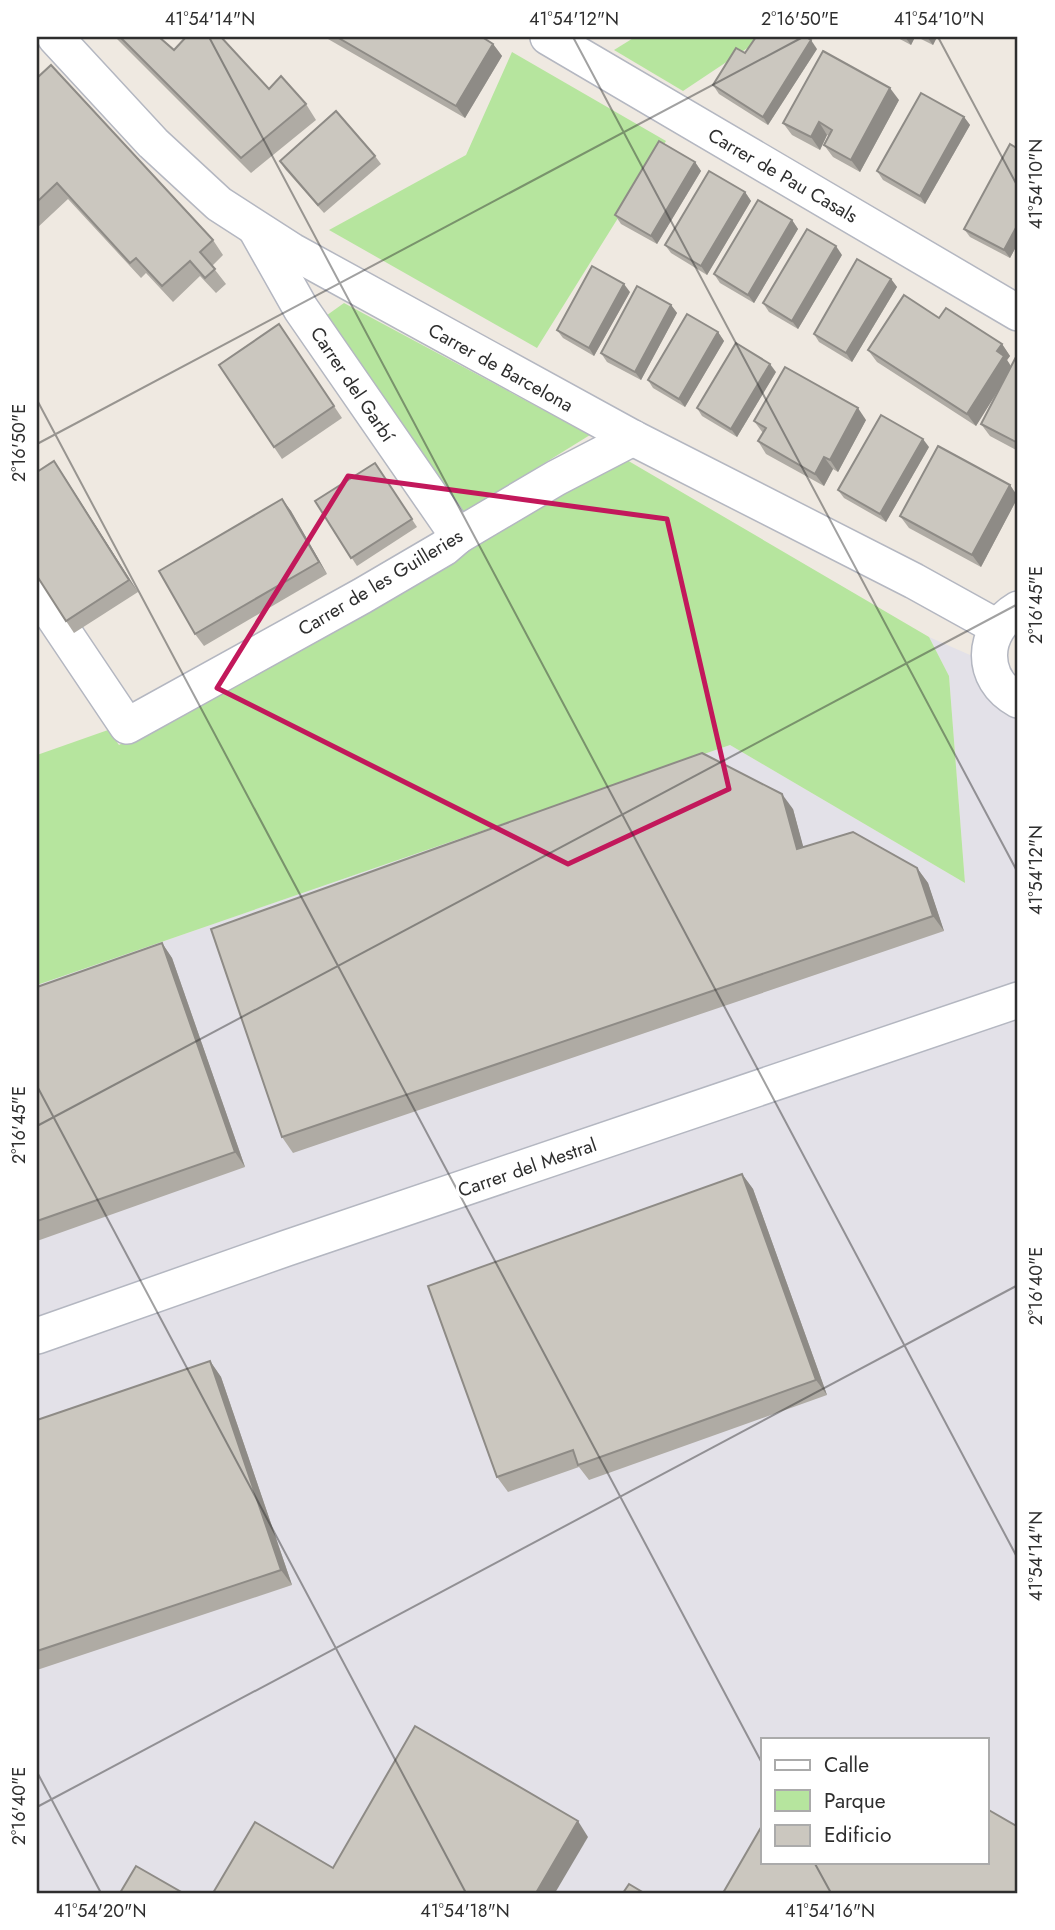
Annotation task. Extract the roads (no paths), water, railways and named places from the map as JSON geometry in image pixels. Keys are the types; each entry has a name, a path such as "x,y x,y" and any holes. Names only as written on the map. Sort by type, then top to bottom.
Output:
{"street":[{"name":"Carrer de Barcelona","path":"55,37 163,152 219,204 292,251 633,438 914,581 1008,618"},
{"name":"Carrer de Pau Casals","path":"548,37 1018,313"},
{"name":"Carrer del Garbí","path":"256,228 301,309 458,536"},
{"name":"Carrer de les Guilleries","path":"37,592 127,726 362,596 556,478 633,438"},
{"path":"1008,618 992,637 989,648 992,670 1003,690 1018,700"},
{"name":"Carrer del Mestral","path":"37,1336 1018,1000"}]}
